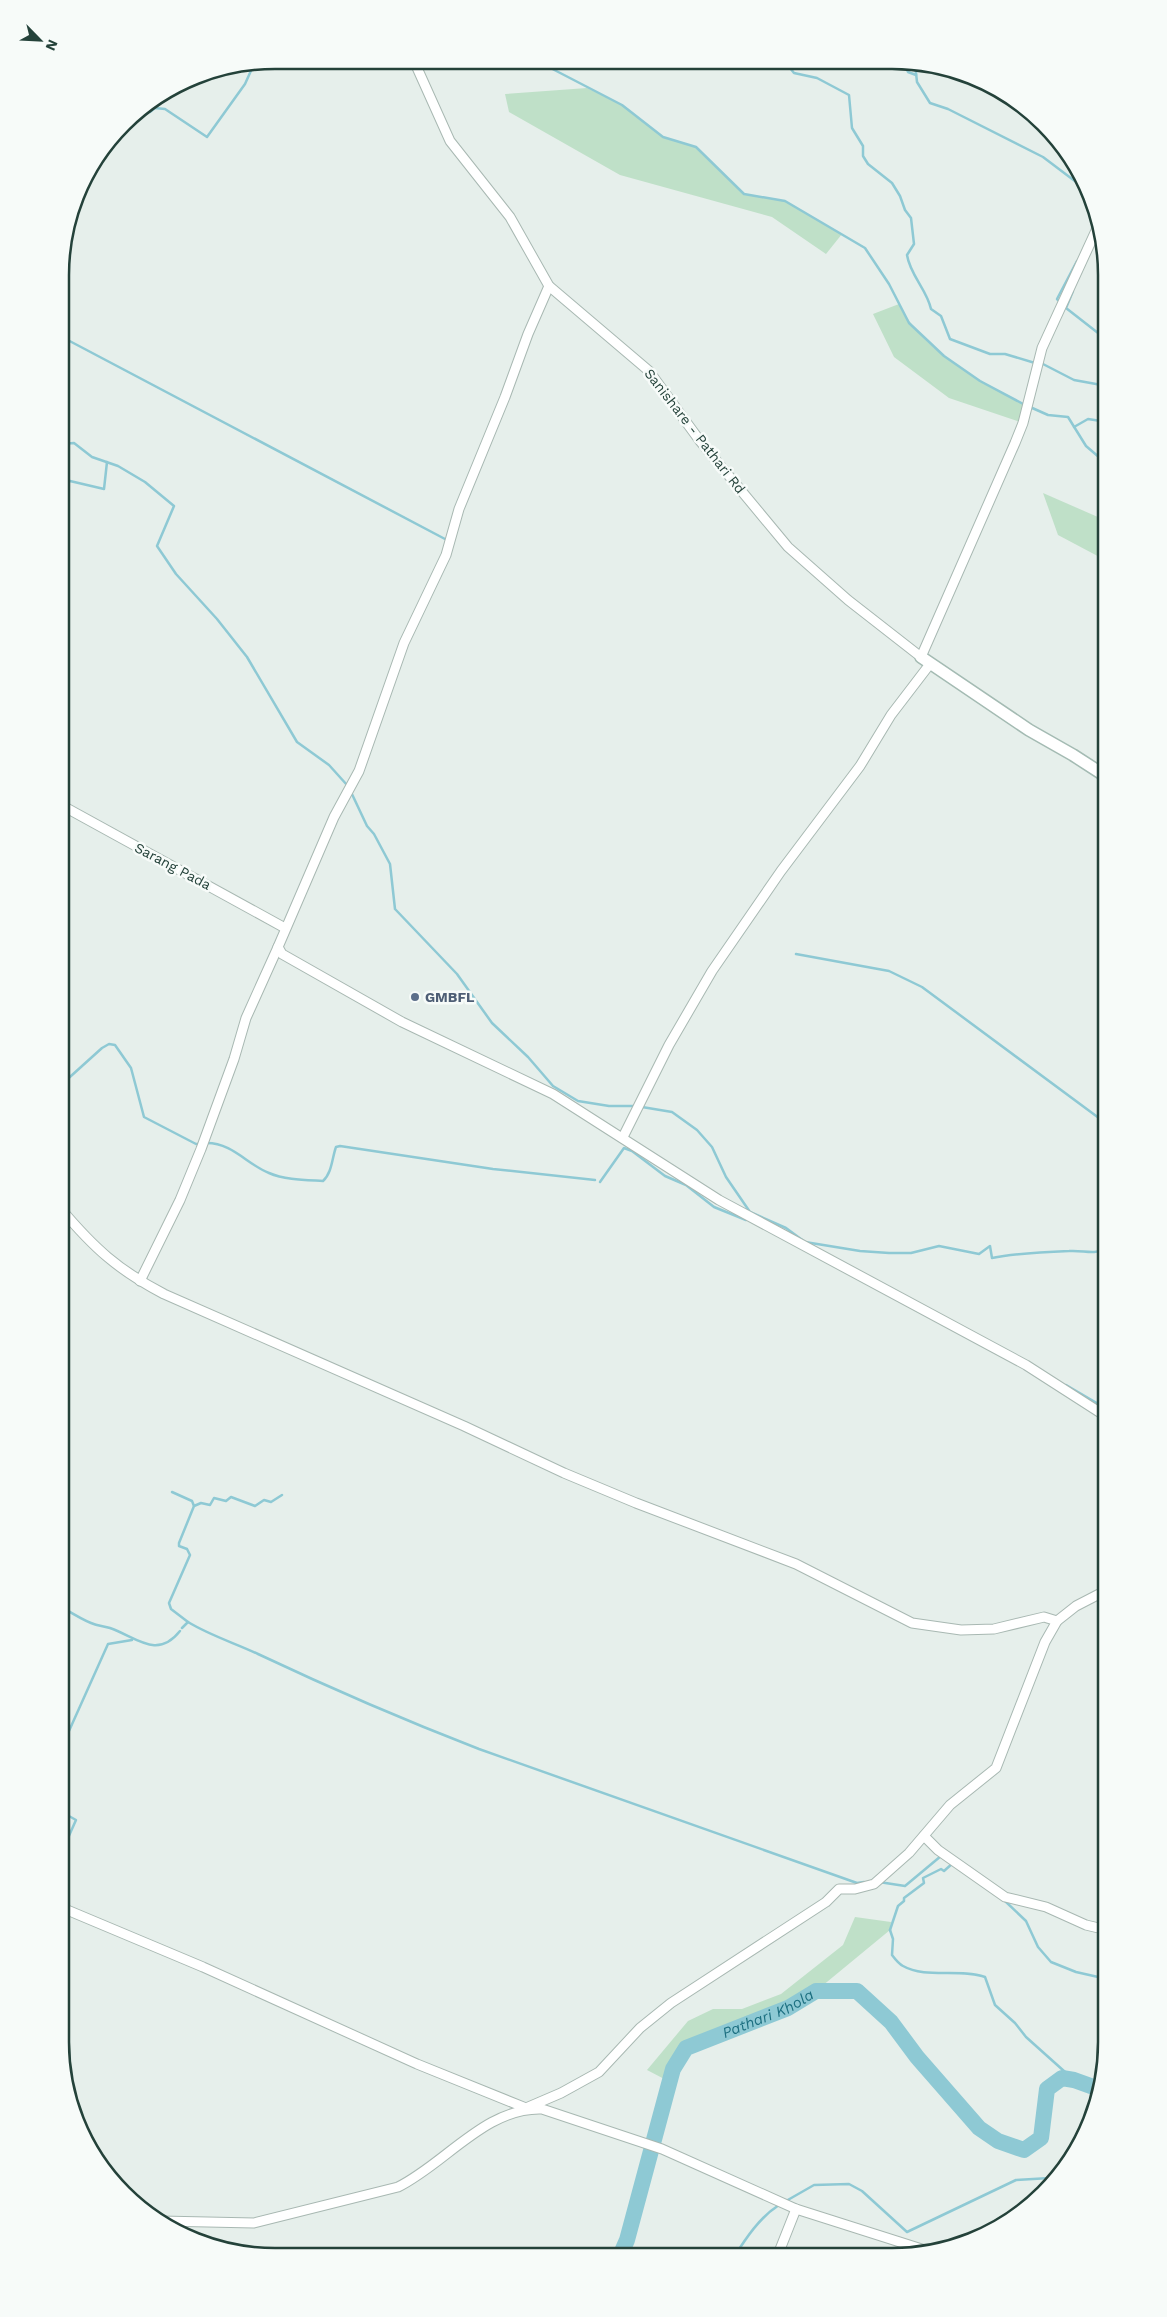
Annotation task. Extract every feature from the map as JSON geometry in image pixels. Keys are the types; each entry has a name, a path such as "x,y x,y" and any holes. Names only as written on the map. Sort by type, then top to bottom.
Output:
{"street":[{"name":"Sanishare - Pathari Rd","path":"418,69 450,141 510,217 549,286 650,371 700,441 788,548 848,600 926,661"},
{"path":"623,1137 673,1037 712,971 781,871 860,766 926,661 1023,423 1042,348 1094,234"},
{"path":"140,1281 180,1200 202,1149 234,1059 246,1018 334,816 359,771 404,643 446,555 459,509 528,334 549,286"},
{"path":"926,661 1029,730 1098,771"},
{"name":"Sarang Pada","path":"69,809 285,928"},
{"path":"278,947 282,954 402,1022 553,1094 719,1200 1026,1365 1098,1411"},
{"path":"69,1218 100,1251 125,1272 140,1281 256,1335 464,1426 564,1473 636,1504 796,1564 912,1623 960,1630 994,1629 1044,1617 1056,1621"},
{"path":"172,2221 254,2223 398,2187 436,2164 482,2129 503,2116 561,2093 600,2072 640,2028 670,2003 826,1902 839,1889 855,1889 874,1884 909,1853 950,1805 996,1768 1045,1642 1056,1621 1076,1606 1098,1595"},
{"path":"924,1836 938,1850 1005,1897 1046,1907 1086,1925 1098,1928"},
{"path":"69,1911 208,1969 417,2064 526,2108 542,2109 662,2150 796,2210 914,2247"},
{"path":"781,2248 796,2210"}],"green space":[{"path":"587,88 622,105 663,137 696,147 744,194 785,201 842,234 826,254 772,217 620,175 509,112 505,94"},
{"path":"899,304 923,337 938,351 973,376 1027,406 1023,423 949,398 894,357 873,314"},
{"path":"1043,493 1098,517 1098,556 1058,535"},
{"path":"855,1917 891,1922 890,1930 816,1991 788,2008 686,2048 673,2069 670,2082 647,2070 688,2021 713,2009 742,2009 781,1994 843,1945"}],"waterway":[{"path":"553,69 622,105 663,137 696,147 744,194 785,201 865,248 889,284 909,323 944,356 980,381 1025,405"},
{"path":"791,69 794,73 817,78 849,95 852,128 863,146 863,156 868,164 892,183 911,218 914,244 907,255 909,262 931,309 941,316 950,339 990,354 1005,354 1035,363"},
{"path":"907,69 908,72 916,75"},
{"path":"916,70 917,82 930,103 948,109 1043,157 1076,182"},
{"path":"148,112 155,108 165,109 207,137 245,84 251,71"},
{"path":"1061,303 1057,299 1077,261"},
{"path":"1073,291 1066,308 1098,333"},
{"path":"69,341 445,539"},
{"path":"1041,363 1074,380 1098,384"},
{"path":"1030,407 1048,415 1068,417 1086,446 1098,456"},
{"path":"1074,427 1088,419 1098,421"},
{"path":"69,443 74,443 92,457 118,466 145,482 174,506 157,546 176,574 217,619 247,657 297,742 329,765 347,785"},
{"path":"69,482 104,489 107,462"},
{"path":"351,792 367,826 374,834 390,864 395,909 457,974 492,1023 528,1057 553,1086 578,1101 609,1106 634,1106"},
{"path":"796,954 889,971 922,987 1098,1117"},
{"path":"69,1078 102,1048 109,1044 115,1045 131,1068 144,1117 196,1144 200,1144"},
{"path":"642,1107 672,1112 697,1130 712,1147 726,1177 750,1212 786,1228 805,1242 860,1251 889,1253 911,1253 939,1246 979,1254 990,1246 992,1258 1030,1253 1098,1251"},
{"path":"207,1143 232,1150 269,1173 296,1179 323,1181 330,1170 336,1147 340,1146 493,1169 595,1180"},
{"path":"600,1182 624,1148 632,1151 665,1176 686,1185 714,1207 746,1220"},
{"path":"1066,1385 1098,1404"},
{"path":"172,1492 192,1501 194,1506"},
{"path":"188,1622 171,1609 169,1603 190,1555 187,1549 179,1546 179,1543 194,1506 201,1503 210,1505 214,1498 226,1501 231,1497 255,1506 264,1500 271,1502 282,1495"},
{"path":"69,1611 96,1625 110,1628 146,1644 163,1644 171,1640 180,1631"},
{"path":"182,1628 188,1622 340,1691 479,1749 857,1883 864,1882"},
{"path":"69,1731 108,1644 132,1640"},
{"path":"69,1816 76,1820 69,1836"},
{"path":"879,1882 905,1886 941,1856"},
{"path":"890,1930 898,1906 904,1901 904,1898 924,1883 923,1878 941,1869 944,1871 953,1863"},
{"path":"1005,1901 1026,1921 1038,1947 1051,1962 1076,1972 1098,1977"},
{"path":"890,1930 893,1939 892,1955 903,1966 922,1972 964,1973 985,1977 995,2005 1015,2023 1026,2037 1074,2080"},
{"name":"Pathari Khola","path":"624,2248 673,2069 686,2048 788,2008 816,1991 857,1991 891,2022 917,2057 979,2128 998,2141 1024,2150 1041,2138 1047,2089 1062,2078 1093,2087"},
{"path":"786,2201 814,2185 849,2184 862,2191 907,2232 1016,2180 1047,2178"},
{"path":"740,2248 760,2222 779,2205"}],"place":[{"name":"GMBFL","path":"415,997"}]}
